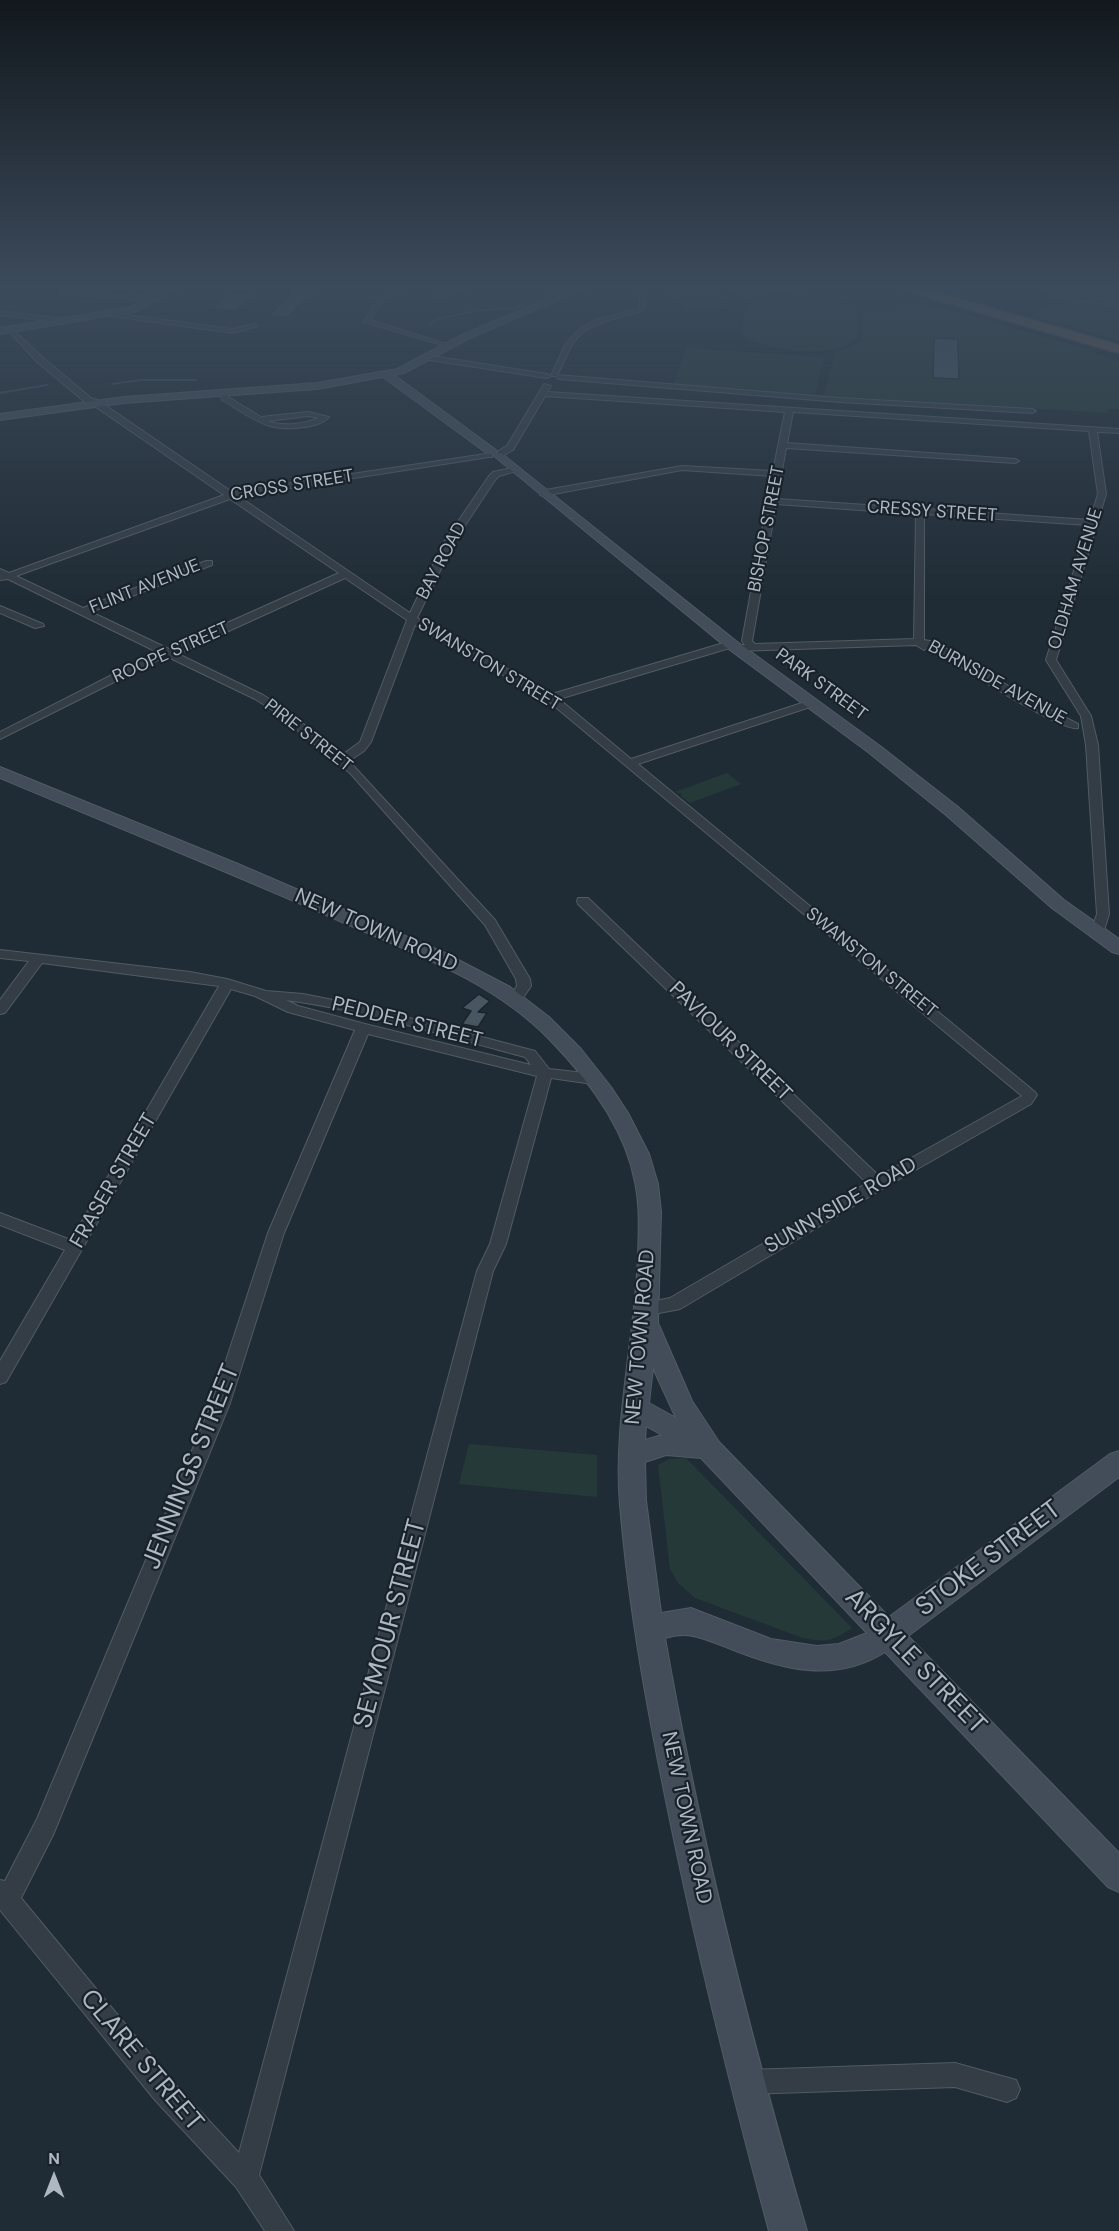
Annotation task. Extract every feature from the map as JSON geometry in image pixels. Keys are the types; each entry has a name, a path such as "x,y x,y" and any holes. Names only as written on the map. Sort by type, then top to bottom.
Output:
{"street":[{"name":"SWANSTON STREET","path":"78,392 412,619 551,698 1025,1088 1030,1095"},
{"path":"0,417 96,403 245,392"},
{"name":"PARK STREET","path":"410,392 495,454 952,811 1058,904 1119,948"},
{"path":"746,392 1032,411"},
{"path":"223,394 225,398 270,425 285,426 320,422 325,420 325,417 308,414 263,419"},
{"path":"495,454 510,448 543,394 1119,431"},
{"name":"BISHOP STREET","path":"740,646 747,641 789,411"},
{"name":"OLDHAM AVENUE","path":"1093,429 1102,494 1051,660 1086,716 1092,745 1103,914 1097,934"},
{"path":"783,445 1015,461"},
{"name":"CROSS STREET","path":"3,576 229,494 495,454"},
{"path":"543,493 676,468 778,474"},
{"name":"BAY ROAD","path":"342,760 352,756 365,742 412,619 449,542 492,477 513,469"},
{"name":"CRESSY STREET","path":"772,501 1092,523"},
{"name":"BURNSIDE AVENUE","path":"920,512 919,642 1018,706 1048,720 1088,728"},
{"name":"FLINT AVENUE","path":"82,612 209,562"},
{"name":"ROOPE STREET","path":"0,736 167,652 177,651 345,574"},
{"name":"PIRIE STREET","path":"3,576 259,697 342,760 490,923 523,979 524,986 515,999"},
{"path":"0,609 39,626"},
{"path":"551,698 740,646 919,642"},
{"path":"629,763 812,703"},
{"name":"NEW TOWN ROAD","path":"0,772 316,903 468,973 515,999 553,1031 593,1079 611,1102 634,1144 645,1174 650,1203 647,1317 631,1456 632,1497 648,1630 675,1773 747,2082 788,2231"},
{"name":"PAVIOUR STREET","path":"583,901 878,1184"},
{"name":"PEDDER STREET","path":"0,954 190,976 227,983 260,993 293,1009 363,1028 545,1073 593,1079"},
{"path":"0,1010 38,959"},
{"name":"FRASER STREET","path":"0,1377 227,983"},
{"name":"PEDDER STREET","path":"260,993 301,997 530,1054 545,1073"},
{"name":"JENNINGS STREET","path":"4,1896 45,1827 221,1403 276,1233 363,1028"},
{"name":"SEYMOUR STREET","path":"245,2178 485,1271 498,1244 545,1073"},
{"name":"SUNNYSIDE ROAD","path":"647,1317 674,1304 878,1184 1026,1101 1030,1095"},
{"path":"0,1219 75,1248"},
{"name":"ARGYLE STREET","path":"647,1317 681,1406 710,1450 880,1640 1119,1876"},
{"name":"ARGYLE STREET","path":"635,1408 710,1450"},
{"path":"631,1456 666,1444 681,1444 710,1450"},
{"name":"STOKE STREET","path":"648,1630 672,1623 691,1622 771,1652 818,1659 839,1657 880,1640 1119,1462"},
{"name":"CLARE STREET","path":"4,1896 164,2091 245,2178 271,2226"},
{"path":"747,2082 955,2075 1007,2089"}],"green space":[{"path":"778,392 816,392 815,395"},
{"path":"825,392 1119,392 1119,409 1107,409 1108,413 824,396"},
{"path":"727,773 741,784 690,803 680,795 682,794 675,792"},
{"path":"469,1444 597,1455 597,1497 459,1484"},
{"path":"686,1458 852,1628 829,1640 803,1638 695,1598 678,1583 670,1569 658,1465 669,1459"}],"building":[{"path":"479,994 490,1001 478,1012 487,1013 478,1027 462,1024 471,1011 462,1008"}],"waterway":[{"path":"0,393 5,392"}]}
